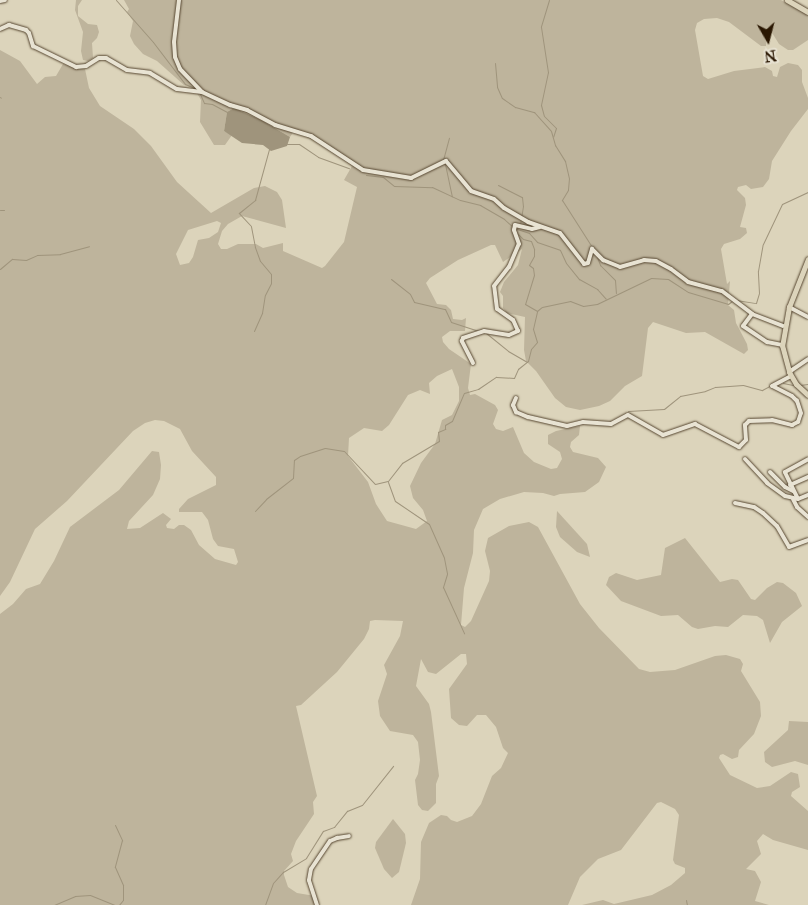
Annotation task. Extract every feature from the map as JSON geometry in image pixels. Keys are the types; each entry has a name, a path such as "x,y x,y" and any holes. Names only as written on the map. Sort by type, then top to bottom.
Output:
{"main road":[{"path":"787,0 808,12"},
{"path":"808,259 783,326 782,344 790,374 808,395"}],"street":[{"path":"0,1 5,0"},
{"path":"179,0 174,42 175,57 180,69 202,92"},
{"path":"0,29 9,25 26,30 30,33 33,46 76,67 86,66 99,58 106,58 127,70 150,73 177,89 202,92 230,105 248,110 275,125 311,136 363,170 410,178 446,161 459,174 468,189 494,199 504,208 540,227 560,233 582,263 587,264 592,249 603,260 620,267 650,260 671,268 688,282 722,290 752,314 783,326"},
{"path":"473,363 462,341 463,338 484,331 509,335 518,331 514,320 496,307 494,286 509,267 519,244 514,230 515,225 532,229 540,227"},
{"path":"789,308 808,317"},
{"path":"752,314 743,326 767,342 782,344"},
{"path":"516,398 514,405 516,412 528,417 567,426 583,422 602,425 613,423 628,415 663,435 695,424 739,447 746,440 745,425 749,421 772,420 792,425 798,422 801,413 797,401 792,396 772,386 773,383 790,374 808,359"},
{"path":"803,363 808,366"},
{"path":"744,459 767,483 795,499 808,495"},
{"path":"808,459 785,472 797,507 808,517"},
{"path":"770,472 785,487 793,491"},
{"path":"790,485 808,477"},
{"path":"735,503 754,507 763,513 777,526 789,547 808,540"},
{"path":"317,905 309,884 311,869 330,841 339,837 349,836"}],"shaded area":[{"path":"76,0 82,0 78,6 78,16 88,24 97,25 99,32 97,38 92,43 93,58 88,61 83,60 81,51 83,32 75,10"},
{"path":"124,0 781,0 808,15 808,40 793,50 788,50 779,44 771,31 767,30 766,46 761,46 729,22 717,18 704,19 697,23 695,30 703,76 708,79 734,71 765,67 772,71 773,76 777,77 780,67 788,63 798,65 802,70 802,82 808,98 808,109 772,161 769,179 763,187 751,189 746,185 738,187 737,190 745,198 746,205 740,227 746,228 747,233 740,239 724,244 721,249 727,284 730,281 728,305 734,310 736,323 747,344 748,350 744,354 705,332 686,333 653,322 648,328 642,376 625,386 610,401 599,406 580,410 566,407 555,398 536,371 526,361 524,350 525,317 507,313 503,308 503,296 500,292 504,282 518,265 522,249 503,262 495,245 491,245 458,260 430,278 426,283 437,304 446,305 451,310 453,319 462,320 466,318 465,331 450,331 442,337 443,342 449,349 471,364 468,388 470,395 475,394 495,405 498,410 493,424 496,429 503,431 513,427 524,453 534,462 551,469 557,468 562,459 560,452 548,444 548,435 556,431 580,426 579,435 571,442 570,447 573,452 598,458 606,467 599,482 585,492 554,496 543,493 524,492 500,499 483,509 474,530 473,553 464,588 461,625 465,627 471,621 489,581 490,571 485,551 488,538 509,526 529,522 538,527 580,604 599,628 639,669 650,672 675,670 715,656 726,655 740,659 743,664 741,671 760,702 761,716 754,734 739,750 738,757 732,759 723,754 719,758 730,775 757,788 770,786 791,772 798,774 800,787 792,792 791,796 808,811 808,850 773,840 763,834 757,841 761,854 746,869 755,871 761,882 755,901 769,905 582,905 603,900 614,904 652,895 671,885 685,873 685,868 675,864 673,860 679,815 675,809 661,802 657,803 621,850 598,859 580,877 568,905 411,905 420,879 421,842 429,823 441,815 457,822 472,816 481,804 492,776 501,768 508,753 503,748 496,727 486,715 477,715 467,726 459,725 451,718 449,689 467,664 466,654 461,654 436,674 428,672 421,659 416,686 429,704 439,776 436,784 436,803 428,811 422,810 418,805 415,780 420,760 418,742 413,735 390,731 380,716 378,701 387,674 384,665 400,636 403,621 375,620 370,621 369,629 364,639 337,672 301,705 296,706 317,796 313,802 314,814 296,841 291,854 293,861 284,871 284,875 288,887 297,893 315,896 317,905 0,905 0,614 13,604 26,589 40,584 54,561 70,527 119,490 152,451 159,452 161,465 160,479 153,495 129,521 127,529 140,528 163,513 171,519 166,525 167,528 174,529 179,525 184,525 191,530 199,545 215,559 236,565 238,562 234,549 218,546 213,539 208,520 202,512 179,512 179,509 188,499 216,485 216,477 192,451 180,429 164,421 155,420 145,423 133,431 67,501 35,529 10,582 0,596 0,50 20,61 37,84 45,77 56,76 63,64 85,69 89,88 100,106 134,129 151,146 177,182 211,213 254,188 265,186 277,192 282,200 286,228 242,216 228,224 222,231 218,244 221,249 227,249 238,244 256,244 263,248 283,243 283,251 322,268 344,242 357,187 344,180 352,166 326,146 294,131 290,137 261,120 234,108 227,112 224,131 232,135 225,145 214,145 200,122 201,100 194,88 184,85 157,61 143,54 134,44 130,36 133,21 127,12 129,9","holes":["217,221 221,223 218,232 209,238 198,240 193,257 189,263 180,265 176,254 188,230","452,369 459,387 459,401 452,415 442,420 435,444 421,463 410,486 413,498 423,510 427,521 416,529 387,521 376,504 368,482 348,456 349,438 364,428 382,431 389,425 408,395 420,390 430,394 429,383 437,376"]},
{"path":"234,108 261,120 290,137 287,146 271,151 263,145 242,143 224,131 227,112"},
{"path":"557,511 587,544 590,557 577,552 560,537 556,527"},
{"path":"685,538 720,582 732,579 738,580 751,599 755,600 767,588 777,582 783,583 796,593 802,606 782,622 770,643 763,620 757,616 743,615 728,627 715,626 698,629 692,627 678,615 661,616 621,601 606,585 609,577 616,573 637,580 661,575 665,548"},
{"path":"789,721 808,722 808,765 795,761 772,767 765,762 764,752 788,730"},
{"path":"393,819 405,834 406,843 399,872 392,878 384,869 375,848 376,842"}],"waterway":[{"path":"116,0 153,42 185,84 197,89"},
{"path":"549,0 541,27 548,72 541,105 544,116 556,128 553,137"},
{"path":"495,63 497,87 502,98 515,107 534,112 551,131 555,145 565,161 569,178 568,190 562,200 592,247"},
{"path":"200,94 204,103 212,104 227,112"},
{"path":"443,160 449,138"},
{"path":"287,144 299,144 318,157 349,168"},
{"path":"254,331 262,313 265,295 271,283 271,274 260,261 251,226 239,213 255,200 269,149"},
{"path":"445,164 452,196"},
{"path":"366,175 383,177 394,186 432,187 460,200 480,205 504,219 514,228 529,233 537,242 560,250 566,263 579,279 597,289 606,299"},
{"path":"498,185 522,197 523,206 520,224"},
{"path":"736,300 756,303 759,293 758,271 763,244 782,204 808,192"},
{"path":"517,233 523,239 531,241 534,249 534,256 529,265 533,268 534,275 525,304 537,311"},
{"path":"0,269 12,259 26,260 37,255 60,254 89,246"},
{"path":"597,257 600,265 615,280 616,293"},
{"path":"255,511 266,499 293,478 294,460 300,456 325,448 344,451 375,484 388,481 402,463 439,441 438,432 445,429 445,425 452,421 464,393 478,389 496,377 514,378 518,369 528,361 531,349 537,342 533,329 537,311 542,307 570,301 583,306 597,304 651,278 668,279 688,292 728,304 732,301"},
{"path":"391,279 410,294 414,302 445,309 451,322 479,331"},
{"path":"486,333 508,351 527,362"},
{"path":"628,411 664,409 680,396 715,387 743,385 762,390 779,381"},
{"path":"783,383 793,385"},
{"path":"800,385 808,384"},
{"path":"388,482 395,501 429,524 444,558 447,574 443,587 464,633"},
{"path":"265,905 273,883 283,872 306,858 323,831 334,827 347,811 362,805 393,766"},
{"path":"115,825 122,840 115,867 123,885 123,900 119,905"},
{"path":"54,905 75,896 90,895 115,905"},
{"path":"686,900 687,905"}]}
